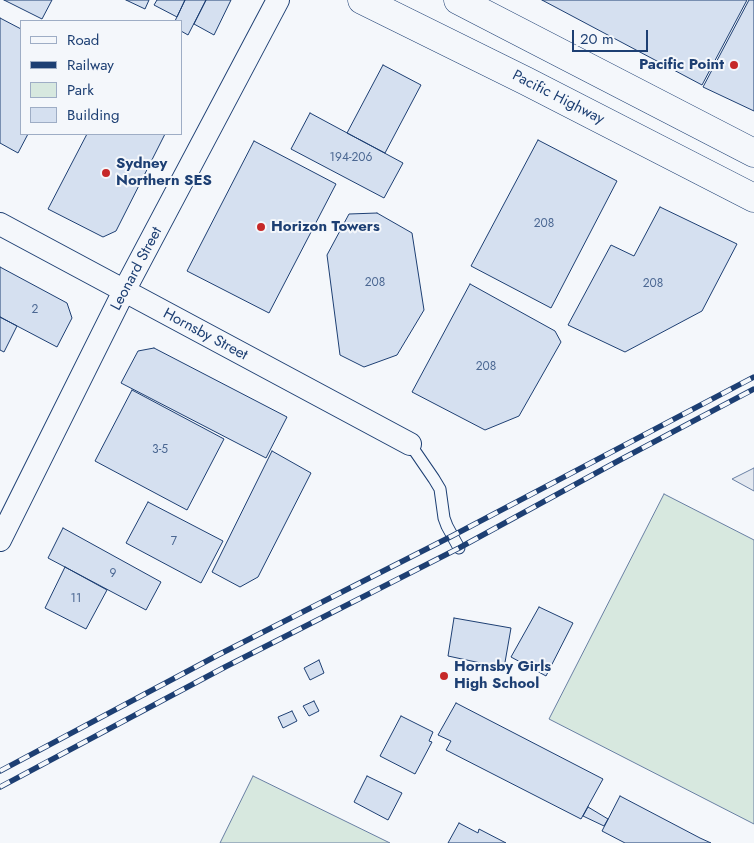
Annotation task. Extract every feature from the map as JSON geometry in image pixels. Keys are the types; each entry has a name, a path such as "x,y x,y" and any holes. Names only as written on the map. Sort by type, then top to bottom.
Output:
{"main road":[{"name":"Pacific Highway","path":"362,0 526,81 754,198"},
{"path":"458,0 754,153"}],"street":[{"name":"Leonard Street","path":"0,540 124,291 278,0"},
{"path":"684,118 731,138 754,142"},
{"name":"Hornsby Street","path":"0,224 410,444"}],"lane":[{"path":"410,444 440,490 446,526 459,548"}],"green space":[{"path":"664,494 754,540 754,824 549,719"},
{"path":"253,776 390,843 220,843"}],"shaded area":[{"path":"754,468 754,491 732,479"}],"building":[{"path":"4,0 52,0 42,19"},
{"path":"126,0 149,0 145,9"},
{"path":"157,0 185,0 177,17 154,5"},
{"path":"185,0 206,0 188,35 182,32 182,20 175,20"},
{"path":"206,0 231,0 214,35 194,24"},
{"path":"542,0 747,0 702,85"},
{"name":"Pacific Point","path":"749,0 754,0 754,111 703,87"},
{"path":"0,18 20,28 20,135 27,135 18,153 0,143"},
{"path":"383,65 421,85 385,153 347,133"},
{"path":"310,113 403,163 384,198 291,149"},
{"name":"Sydney Northern SES","path":"86,135 164,135 116,231 103,237 48,209"},
{"path":"538,140 617,181 551,308 471,266"},
{"name":"Horizon Towers","path":"254,141 336,184 269,313 187,271"},
{"path":"660,207 737,244 702,311 625,352 568,325 611,245 634,256"},
{"name":"Horizon Towers","path":"377,213 412,233 424,310 397,355 364,367 340,355 327,255 349,214"},
{"path":"0,267 67,303 72,318 57,347 0,317"},
{"path":"470,284 555,331 561,342 519,416 485,430 412,392"},
{"path":"0,317 17,326 4,352 0,350"},
{"path":"154,348 287,417 266,458 121,383 138,351"},
{"path":"132,390 224,439 187,510 95,461"},
{"path":"272,451 311,473 258,577 240,587 212,572"},
{"path":"148,502 223,541 201,583 126,543"},
{"path":"63,528 161,582 146,610 48,558"},
{"path":"65,567 107,590 86,629 45,608"},
{"path":"539,607 573,623 546,676 511,657"},
{"path":"454,618 511,628 504,668 448,656"},
{"path":"319,660 324,673 310,680 304,668"},
{"path":"314,701 319,711 309,716 303,706"},
{"path":"456,703 603,779 581,819 446,750 451,741 438,735"},
{"path":"292,711 297,721 283,728 278,717"},
{"path":"401,716 433,732 429,741 432,742 415,774 380,756"},
{"path":"367,776 402,793 388,820 354,802"},
{"path":"620,796 711,843 625,843 602,831"},
{"path":"588,807 608,819 604,826 583,816"},
{"path":"459,823 478,833 479,829 506,843 448,843"}],"railway":[{"path":"0,771 218,655 452,536 754,377"},
{"path":"0,787 225,667 459,548 754,389"}],"place":[{"name":"Pacific Point","path":"734,65"},
{"name":"Sydney Northern SES","path":"106,173"},
{"name":"Horizon Towers","path":"261,227"},
{"name":"Hornsby Girls High School","path":"444,676"}]}
